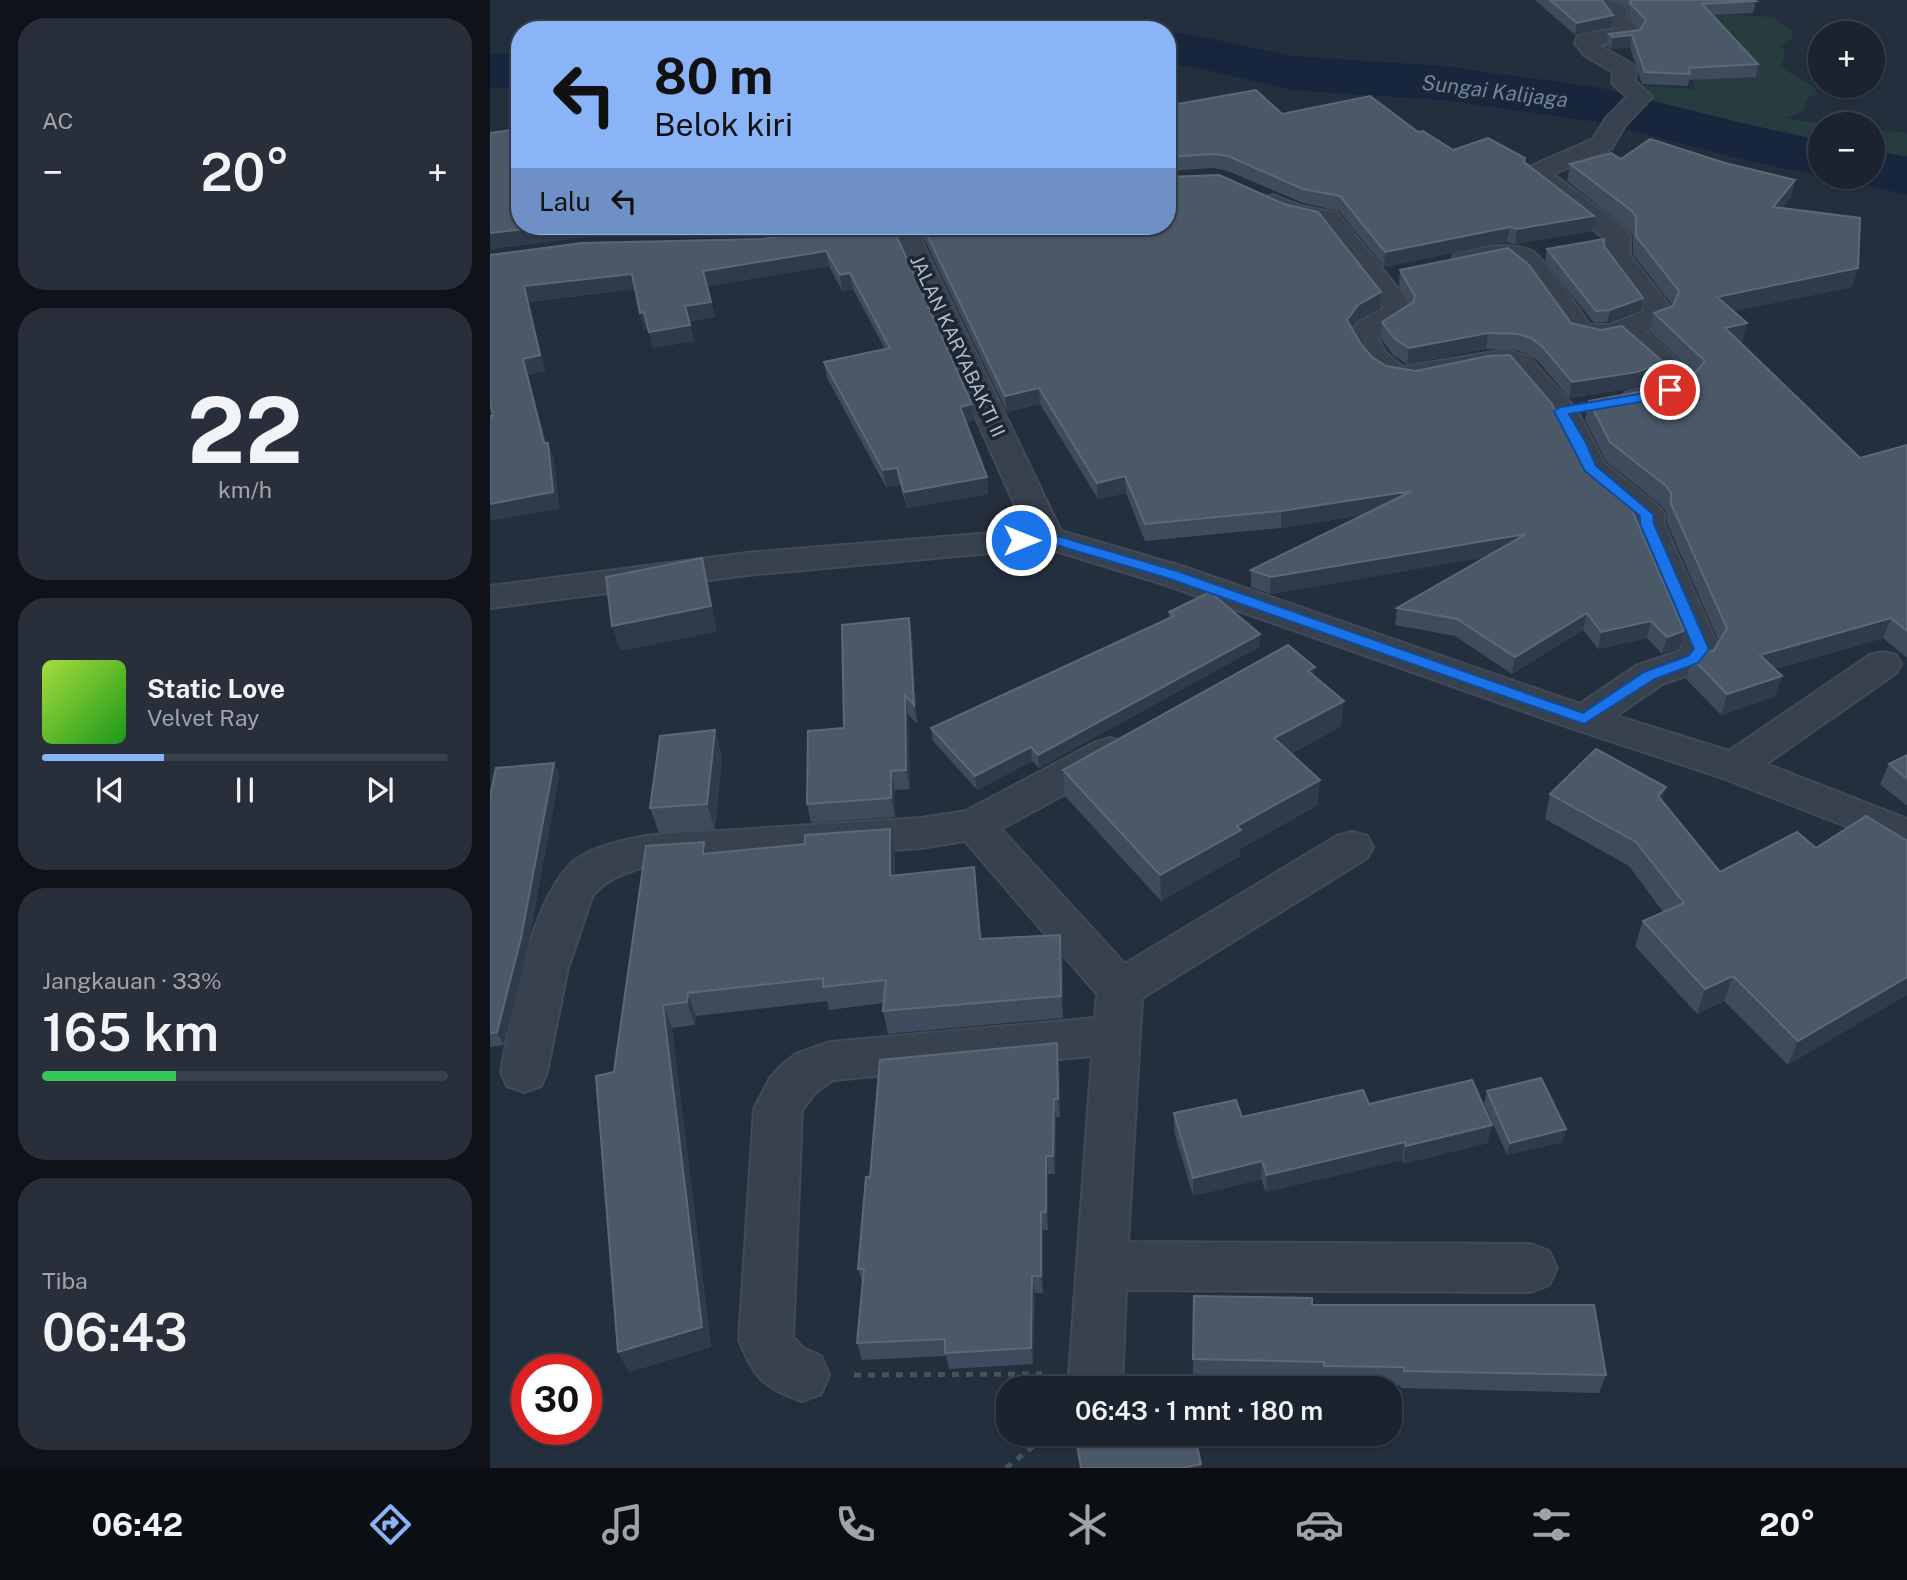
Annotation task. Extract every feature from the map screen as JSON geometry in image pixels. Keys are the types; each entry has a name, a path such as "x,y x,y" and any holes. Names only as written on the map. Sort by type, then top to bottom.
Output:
{"street":[{"path":"1603,0 1617,9 1614,16 1630,31 1629,34 1587,40 1586,43 1592,50 1625,70 1623,83 1641,97 1605,136 1602,144 1536,175 1617,236"},
{"path":"1247,191 1294,212 1328,219 1398,307 1398,312 1368,329 1362,336 1374,358 1388,372 1404,378 1480,362 1514,360 1587,407 1670,390 1683,380 1623,328"},
{"name":"JALAN KARYABAKTI II","path":"816,237 832,235"},
{"name":"JALAN KARYABAKTI II","path":"907,235 1047,538"},
{"path":"1584,244 1617,236"},
{"path":"1518,254 1533,265 1580,331 1587,335 1623,328 1658,316 1659,311 1617,256 1617,236"},
{"path":"1379,286 1380,280 1386,277 1420,269 1500,253 1518,254 1545,249"},
{"path":"1584,719 1649,675 1693,660 1701,649 1647,524 1647,514 1590,468 1580,443 1587,407"},
{"path":"490,597 747,564 1047,538 1172,575 1584,719 1734,767 1907,835"},
{"path":"1292,649 1328,629"},
{"path":"1734,767 1883,664"},
{"path":"524,1072 532,1021 561,920 583,877 607,864 644,852 921,833 974,825 1135,737"},
{"path":"974,825 1118,1012 1095,1376"},
{"path":"802,1375 787,1370 778,1363 766,1340 779,1109 786,1089 813,1066 830,1061 1118,1012 1352,847"},
{"path":"1101,1266 1531,1268"}],"path":[{"path":"802,1375 996,1379"},
{"path":"1006,1468 1034,1446"}],"green space":[{"path":"1716,14 1773,17 1792,31 1793,38 1779,45 1785,52 1780,67 1808,84 1808,98 1804,109 1796,115 1781,118 1808,122 1808,139 1641,105 1652,98 1630,85 1695,89 1678,18"},
{"path":"1885,130 1907,133 1907,156 1885,153"}],"building":[{"path":"1550,0 1602,0 1613,15 1577,23"},
{"path":"1631,0 1756,1 1702,4 1758,64 1689,68 1690,74 1645,72 1632,35 1613,37 1609,34 1640,30 1646,20 1630,3"},
{"path":"1256,90 1282,114 1370,96 1418,132 1423,131 1453,150 1488,138 1525,158 1524,162 1594,216 1517,229 1510,227 1385,252 1340,196 1303,189 1228,156 1213,154 1176,156 1176,101 1178,104"},
{"path":"511,130 511,231 490,233 490,133"},
{"path":"1650,139 1725,163 1795,180 1773,207 1860,218 1858,268 1717,297 1747,323 1725,328 1860,458 1907,445 1907,631 1891,618 1760,655 1782,676 1727,694 1692,658 1714,650 1727,628 1671,504 1671,493 1665,485 1610,442 1589,401 1666,387 1695,373 1705,361 1654,313 1673,306 1679,291 1636,236 1636,218 1632,211 1570,164 1611,153 1621,159"},
{"path":"1219,175 1284,204 1318,212 1381,292 1358,305 1347,320 1360,343 1372,357 1386,366 1416,371 1488,356 1510,355 1552,404 1581,460 1631,502 1631,508 1684,631 1667,637 1651,621 1601,632 1587,613 1515,657 1457,619 1397,608 1526,534 1271,577 1251,570 1412,491 1281,511 1145,524 1125,476 1097,483 1039,388 1005,396 927,235 1176,235 1176,177"},
{"path":"792,235 896,235 972,404 960,407 987,477 904,492 897,468 883,470 824,362 890,348 850,273 840,275 826,251 703,271 711,302 685,306 690,325 649,332 644,312 640,313 632,274 524,286 540,355 523,359 544,443 548,443 553,492 490,504 490,416 493,416 490,402 490,255 582,243 762,239"},
{"path":"1604,239 1604,246 1643,298 1610,310 1596,311 1547,249"},
{"path":"1508,248 1529,265 1571,323 1601,330 1622,326 1663,362 1637,372 1572,382 1542,346 1531,338 1518,334 1488,333 1409,348 1395,339 1382,322 1413,302 1415,296 1400,270"},
{"path":"702,558 711,606 612,626 606,577"},
{"path":"1210,592 1260,634 1038,755 1031,747 975,776 931,728 1174,616 1169,612"},
{"path":"909,618 914,705 905,695 906,770 891,771 891,798 807,804 808,731 844,728 842,625"},
{"path":"1288,645 1315,667 1308,671 1344,701 1274,738 1320,780 1237,826 1241,830 1160,875 1063,770"},
{"path":"715,730 707,804 650,808 660,736"},
{"path":"1596,749 1666,787 1658,796 1720,872 1797,832 1816,848 1866,816 1907,841 1907,977 1798,1041 1733,976 1705,989 1643,921 1684,903 1636,842 1550,794"},
{"path":"1907,755 1907,779 1889,764"},
{"path":"554,763 521,938 497,1032 490,1033 490,796 496,768"},
{"path":"890,829 890,876 974,867 980,939 1060,935 1061,996 883,1011 886,980 823,987 823,978 688,993 687,1002 663,1005 702,1327 618,1352 596,1076 614,1072 646,846 704,842 703,854 805,844 805,835"},
{"path":"1057,1043 1058,1099 1054,1099 1053,1156 1046,1156 1046,1212 1041,1212 1041,1276 1032,1276 1031,1348 945,1353 945,1339 857,1343 864,1269 858,1269 866,1177 870,1177 880,1060"},
{"path":"1541,1078 1566,1129 1510,1143 1487,1091"},
{"path":"1472,1080 1492,1125 1406,1146 1405,1142 1267,1175 1262,1161 1193,1178 1174,1113 1236,1100 1242,1117 1363,1090 1369,1104"},
{"path":"1194,1296 1312,1298 1312,1305 1594,1305 1606,1375 1404,1371 1404,1367 1324,1366 1324,1362 1193,1359"},
{"path":"1077,1446 1197,1446 1201,1464 1183,1468 1081,1468"}],"waterway":[{"name":"Sungai Kalijaga","path":"1176,49 1291,73 1442,83 1601,105 1808,155"},
{"name":"Sungai Kalijaga","path":"490,71 511,71"},
{"name":"Sungai Kalijaga","path":"1885,171 1907,176"}],"route":[{"path":"1021,540 1047,538 1172,575 1584,719 1649,675 1693,660 1701,649 1647,524 1647,514 1601,480 1590,468 1580,443 1561,411 1640,398 1670,390"}]}
